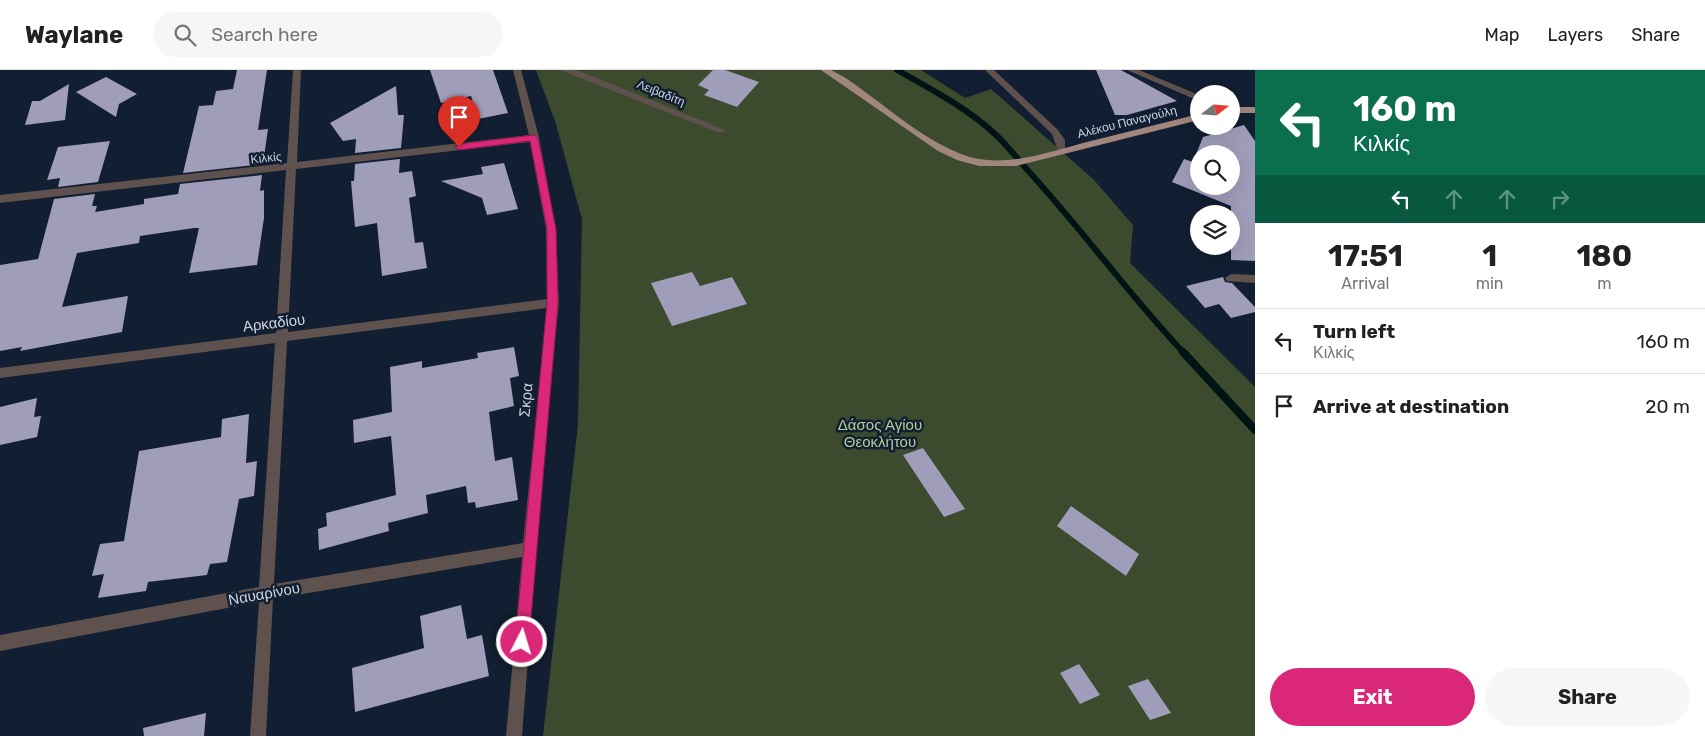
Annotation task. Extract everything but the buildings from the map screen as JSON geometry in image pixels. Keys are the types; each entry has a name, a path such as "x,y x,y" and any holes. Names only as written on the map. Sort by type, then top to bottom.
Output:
{"main road":[{"name":"Αλέκου Παναγούλη","path":"825,70 868,96 942,150 978,162 1004,164 1034,161 1190,119"},
{"path":"1240,110 1255,110"}],"street":[{"path":"258,736 283,338 297,70"},
{"name":"Σκρα","path":"514,736 529,549 553,303 551,229 534,138 517,70"},
{"name":"Λειβαδίτη","path":"564,70 581,74 720,130"},
{"path":"989,70 1055,132 1060,140 1062,152"},
{"path":"1131,70 1190,94"},
{"name":"Κιλκίς","path":"0,199 534,138"},
{"path":"1231,278 1255,279"},
{"name":"Αρκαδίου","path":"0,373 553,303"},
{"name":"Ναυαρίνου","path":"0,643 266,593 529,549"}],"green space":[{"name":"Δάσος Αγίου Θεοκλήτου","path":"536,70 921,70 965,98 991,89 1094,180 1133,225 1130,263 1255,387 1255,736 543,736 578,424 582,219 555,121"}],"waterway":[{"path":"897,70 961,107 1000,139 1070,218 1184,353"},
{"path":"1183,352 1255,430"}],"route":[{"path":"459,147 534,138 551,229 553,303 522,642"}]}
